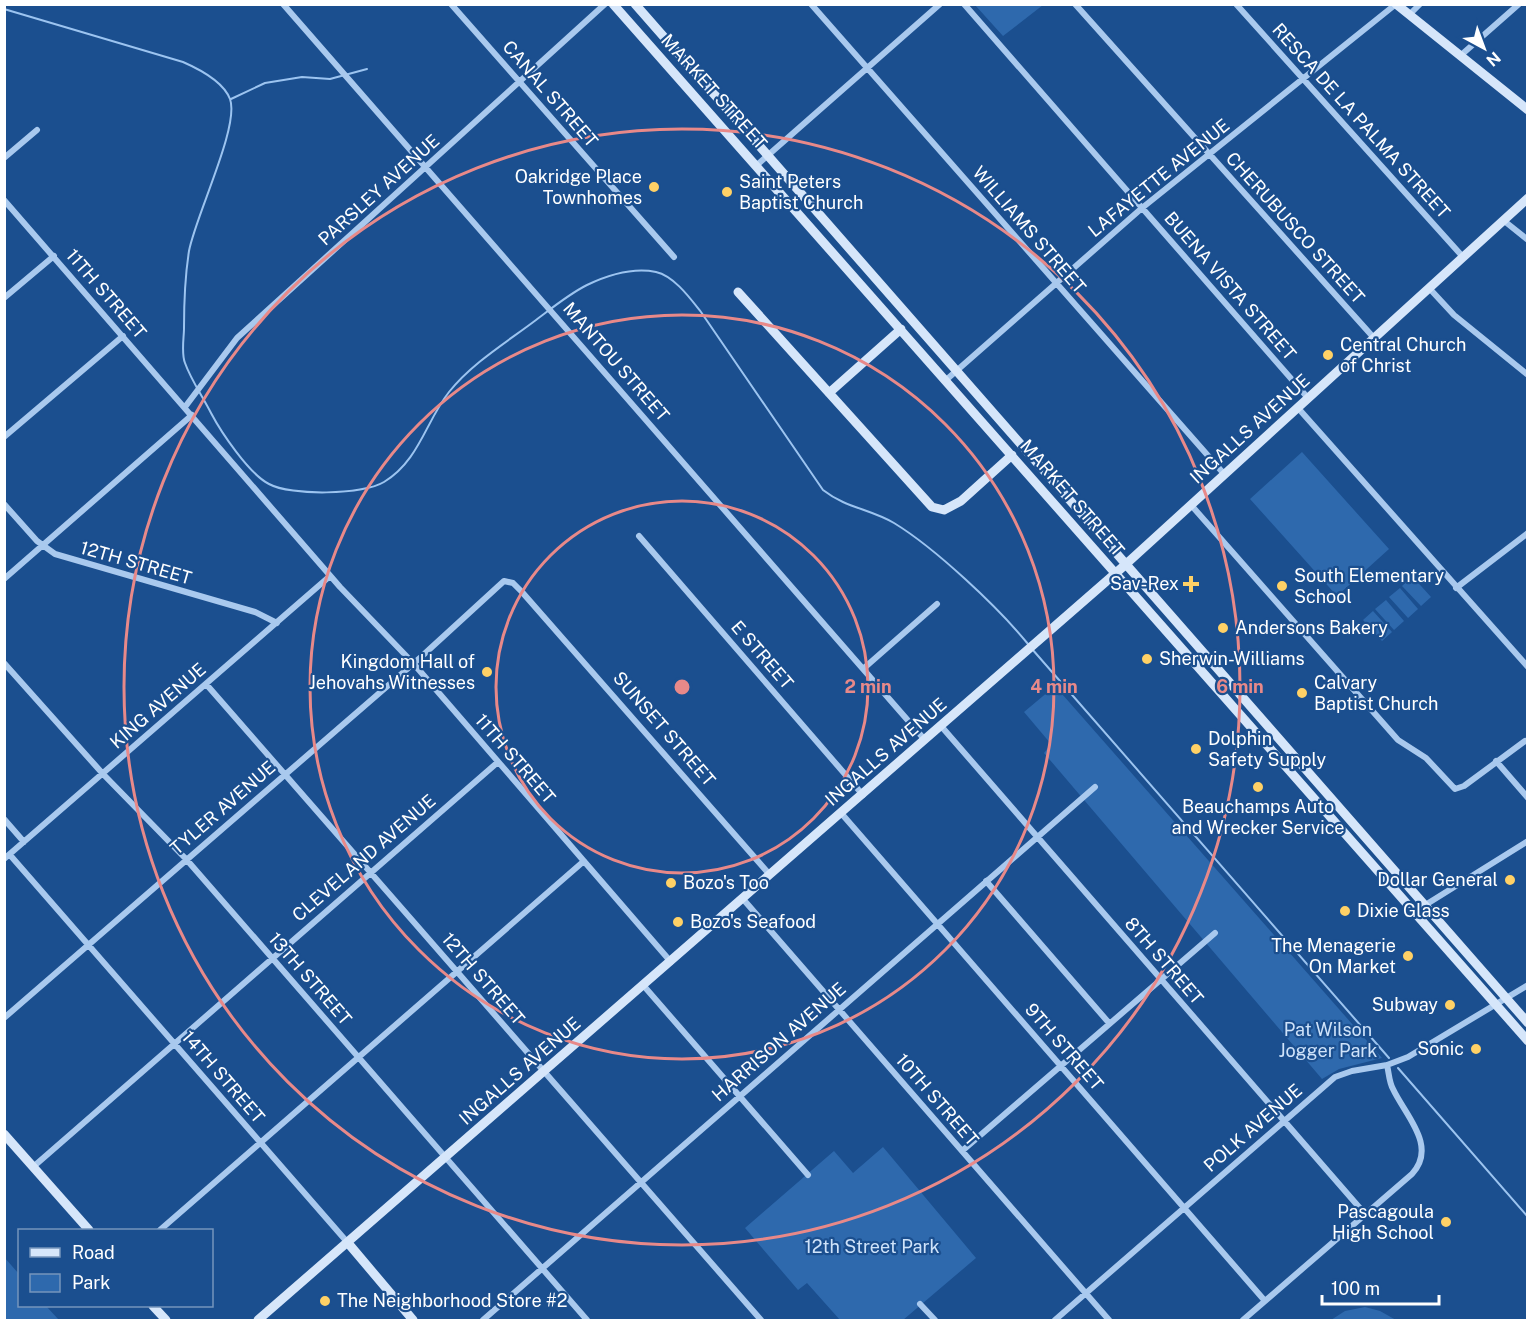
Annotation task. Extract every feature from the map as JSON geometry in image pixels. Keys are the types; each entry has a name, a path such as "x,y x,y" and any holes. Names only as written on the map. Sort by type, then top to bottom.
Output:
{"street":[{"name":"MANTOU STREET","path":"283,4 925,740"},
{"name":"CANAL STREET","path":"451,4 674,257"},
{"name":"PARSLEY AVENUE","path":"185,407 237,338 605,4"},
{"name":"MARKET STREET","path":"614,4 1527,1041"},
{"name":"MARKET STREET","path":"635,4 1527,1023"},
{"name":"WILLIAMS STREET","path":"811,4 1224,475"},
{"path":"757,165 940,4"},
{"name":"BUENA VISTA STREET","path":"964,4 1308,398"},
{"name":"CHERUBUSCO STREET","path":"1075,4 1374,338"},
{"name":"RESCA DE LA PALMA STREET","path":"1236,4 1463,257"},
{"path":"1396,4 1527,110"},
{"name":"LAFAYETTE AVENUE","path":"946,380 1142,208 1396,4"},
{"path":"1409,15 1420,4"},
{"path":"1460,56 1519,4"},
{"path":"4,158 37,130"},
{"name":"INGALLS AVENUE","path":"258,1320 1116,573 1527,198"},
{"name":"11TH STREET","path":"4,200 192,415 259,486 330,576 412,663 671,962"},
{"path":"1503,220 1527,240"},
{"path":"4,298 54,256"},
{"path":"1429,288 1454,315 1527,375"},
{"path":"738,292 932,507 944,510 961,501 1012,455"},
{"path":"829,393 901,329"},
{"path":"4,437 123,336"},
{"path":"1298,408 1527,667"},
{"path":"4,579 192,415"},
{"name":"12TH STREET","path":"4,504 42,546 73,561 255,612 277,623"},
{"path":"1191,505 1398,740 1430,761 1455,789 1464,786 1526,741"},
{"path":"1456,588 1527,533"},
{"name":"E STREET","path":"639,536 862,795"},
{"name":"KING AVENUE","path":"7,857 330,576"},
{"name":"SUNSET STREET","path":"462,621 491,590 504,581 513,583 770,875"},
{"path":"863,669 938,604"},
{"name":"TYLER AVENUE","path":"4,1018 462,621"},
{"name":"13TH STREET","path":"4,663 103,774 186,860 587,1320"},
{"name":"12TH STREET","path":"206,684 761,1320"},
{"name":"8TH STREET","path":"941,726 1365,1214"},
{"path":"1496,761 1527,798"},
{"name":"CLEVELAND AVENUE","path":"33,1167 498,762"},
{"name":"HARRISON AVENUE","path":"483,1320 1095,787"},
{"name":"9TH STREET","path":"841,813 1265,1300"},
{"path":"4,819 24,842"},
{"path":"1414,912 1527,841"},
{"name":"14TH STREET","path":"7,857 413,1320"},
{"path":"161,1229 584,861"},
{"path":"986,881 1109,1023"},
{"name":"10TH STREET","path":"742,899 1109,1320"},
{"path":"962,1151 1215,933"},
{"path":"643,985 808,1175"},
{"name":"POLK AVENUE","path":"1055,1320 1283,1121 1341,1074 1388,1065 1419,1051 1527,985"},
{"path":"1243,1320 1412,1174 1419,1165 1422,1154 1421,1140 1392,1087 1388,1065"},
{"path":"4,1134 88,1229"},
{"path":"920,1304 935,1320"},
{"path":"155,1307 166,1320"}],"green space":[{"path":"975,5 1043,5 1003,36"},
{"path":"1302,452 1389,549 1337,596 1250,499"},
{"path":"1412,576 1431,597 1421,606 1402,586"},
{"path":"1400,588 1418,609 1408,618 1389,597"},
{"path":"1386,600 1404,621 1394,630 1375,609"},
{"path":"1373,611 1392,632 1382,641 1363,620"},
{"name":"Pat Wilson Jogger Park","path":"1055,686 1382,1058 1339,1069 1322,1079 1044,753 1051,744 1024,712"},
{"name":"12th Street Park","path":"883,1147 976,1258 903,1320 840,1320 807,1283 798,1290 745,1228 834,1151 853,1173"},
{"path":"4,1257 18,1273 18,1307 47,1307 59,1320 5,1320"},
{"path":"1365,1307 1380,1311 1396,1320 1331,1320 1345,1311"}],"waterway":[{"path":"4,9 183,62 210,76 227,93 231,112 229,129 189,251 185,289 183,355 190,376 221,431 244,462 269,484 293,491 344,492 384,482 406,463 441,403 458,381 490,353 561,301 587,285 620,273 656,272 675,283 701,312 823,490 840,501 885,518 928,547 965,579 1028,644"},
{"path":"231,99 265,83 302,77 330,79 367,69"},
{"path":"1032,649 1389,1058"},
{"path":"1398,1068 1528,1217"}],"place":[{"name":"Oakridge Place Townhomes","path":"654,187"},
{"name":"Saint Peters Baptist Church","path":"727,192"},
{"name":"Central Church of Christ","path":"1328,355"},
{"name":"Sav-Rex","path":"1191,584"},
{"name":"South Elementary School","path":"1282,586"},
{"name":"Andersons Bakery","path":"1223,628"},
{"name":"Sherwin-Williams","path":"1147,659"},
{"name":"Kingdom Hall of Jehovahs Witnesses","path":"487,672"},
{"name":"Calvary Baptist Church","path":"1302,693"},
{"name":"Dolphin Safety Supply","path":"1196,749"},
{"name":"Beauchamps Auto and Wrecker Service","path":"1258,787"},
{"name":"Dollar General","path":"1510,880"},
{"name":"Bozo's Too","path":"671,883"},
{"name":"Dixie Glass","path":"1345,911"},
{"name":"Bozo's Seafood","path":"678,922"},
{"name":"The Menagerie On Market","path":"1408,956"},
{"name":"Subway","path":"1450,1005"},
{"name":"Sonic","path":"1476,1049"},
{"name":"Pascagoula High School","path":"1446,1222"},
{"name":"The Neighborhood Store #2","path":"325,1301"}]}
